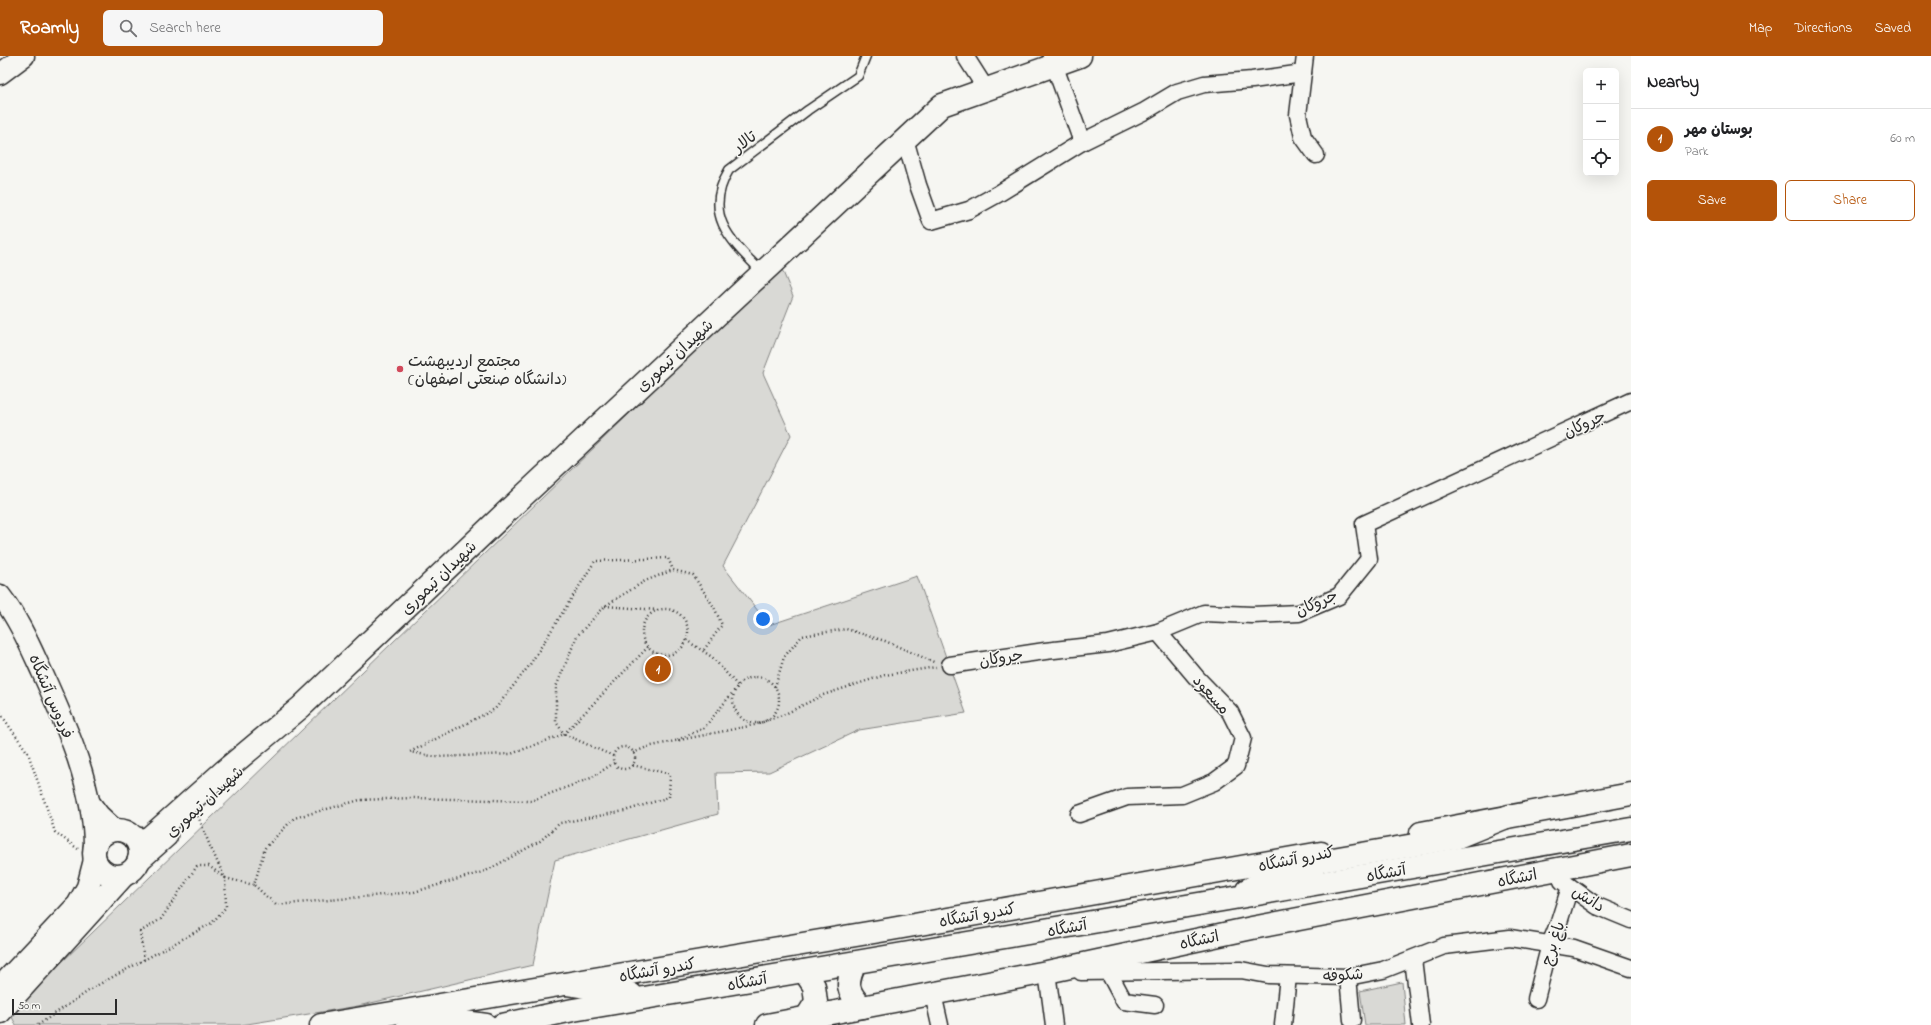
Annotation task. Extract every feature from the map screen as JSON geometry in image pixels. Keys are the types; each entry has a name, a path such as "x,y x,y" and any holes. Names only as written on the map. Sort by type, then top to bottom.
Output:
{"main road":[{"name":"شهیدان تیموری","path":"135,838 143,840 150,837 223,772 302,707 521,498 942,105 986,89 1052,60 1080,56"},
{"name":"شهیدان تیموری","path":"139,860 293,719 302,707"},
{"name":"کندرو آتشگاه","path":"321,1025 1248,867 1509,816 1631,794"},
{"path":"1228,899 1276,875 1313,864 1368,852 1455,838 1509,816"},
{"name":"آتشگاه","path":"502,1025 573,1010 1228,899 1631,828"},
{"path":"0,988 78,905 88,887 94,855 101,836 115,830 123,830 135,838 139,845 139,860 130,872 123,876 0,1012"},
{"name":"اتشگاه","path":"766,1025 1047,972 1252,928 1631,854"},
{"path":"94,855 102,871 108,875 123,876"},
{"path":"855,963 849,975 848,988 853,998 862,1007"},
{"path":"804,971 814,986 816,1002 806,1018"},
{"path":"566,984 650,997"},
{"path":"408,1025 443,1019 486,1025"}],"street":[{"path":"0,74 24,56"},
{"path":"965,56 986,89"},
{"path":"1306,56 1298,115 1303,137 1316,155"},
{"path":"1052,60 1082,142"},
{"path":"905,139 918,185 931,221 969,210 998,194 1082,142 1145,111 1177,92 1204,84 1252,80 1303,73"},
{"name":"جروکان","path":"950,665 1045,651 1108,644 1158,632 1204,613 1252,615 1299,613 1338,596 1369,559 1364,524 1631,401"},
{"name":"فردوس آتشگاه","path":"0,595 8,605 28,642 67,725 90,803"},
{"name":"مسعود","path":"1079,814 1127,797 1182,795 1214,782 1236,766 1243,738 1230,712 1196,677 1158,632"},
{"path":"90,803 99,815 115,830"},
{"path":"90,803 94,832 94,855"},
{"name":"دانش","path":"1550,870 1570,887 1597,906 1631,920"},
{"name":"باغ برج","path":"1536,999 1550,944 1559,922 1570,887"},
{"name":"شکوفه","path":"1047,972 1241,970 1268,975 1348,976 1384,970 1444,946 1510,938 1574,948 1631,968"},
{"path":"1413,959 1422,1025"},
{"path":"1108,971 1124,1000 1155,1005"},
{"path":"1047,972 1054,1025"},
{"path":"1283,1025 1288,976"},
{"path":"1348,976 1352,1020"},
{"path":"933,994 940,1025"}],"lane":[{"name":"تالار","path":"763,273 729,238 721,224 718,206 721,183 729,170 808,110 858,76 866,56"}],"path":[{"path":"648,647 564,734 511,754 436,756 410,752 495,709 529,666 595,561 668,558 673,570"},
{"path":"613,756 564,734 556,722 556,687 577,636 605,606 645,580 673,570 693,575 714,607 722,625 703,651"},
{"path":"605,606 673,610 684,619 688,633 682,647 669,654 661,654 648,647 643,640 643,625 652,613 658,610"},
{"path":"775,687 784,657 802,636 846,629 884,642 932,663 950,665"},
{"path":"686,640 712,657 738,686"},
{"path":"633,753 647,747 738,729 785,714 823,695 885,675 950,665"},
{"path":"675,741 704,728 738,686 743,681 757,677 770,682 779,694 778,709 767,720 760,723 745,720 739,715 733,701 734,693 738,686"},
{"path":"0,713 28,753 56,832 85,854 94,855"},
{"path":"614,763 613,756 616,750 623,747 630,749 633,753 634,758 632,765"},
{"path":"144,960 140,932 161,919 197,866 209,866 226,878 254,885 276,905 414,892 486,871 540,841 560,823 625,812 669,797 670,774 632,765 623,768 614,763"},
{"path":"254,885 265,848 294,818 360,800 412,798 531,801 591,778 614,763"},
{"path":"38,1025 96,986 212,923 226,907 226,878 210,846 196,809"}],"shaded area":[{"path":"781,267 793,296 763,373 791,435 723,566 769,625 917,576 966,713 859,730 769,772 716,773 718,814 555,860 533,965 358,1006 241,1025 16,1025 12,1017 32,991"},
{"path":"1402,982 1406,1025 1365,1025 1360,991"}],"place":[{"name":"مجتمع اردیبهشت (دانشگاه صنعتی اصفهان)","path":"400,369"},
{"name":"بوستان مهر","path":"658,669"}]}
